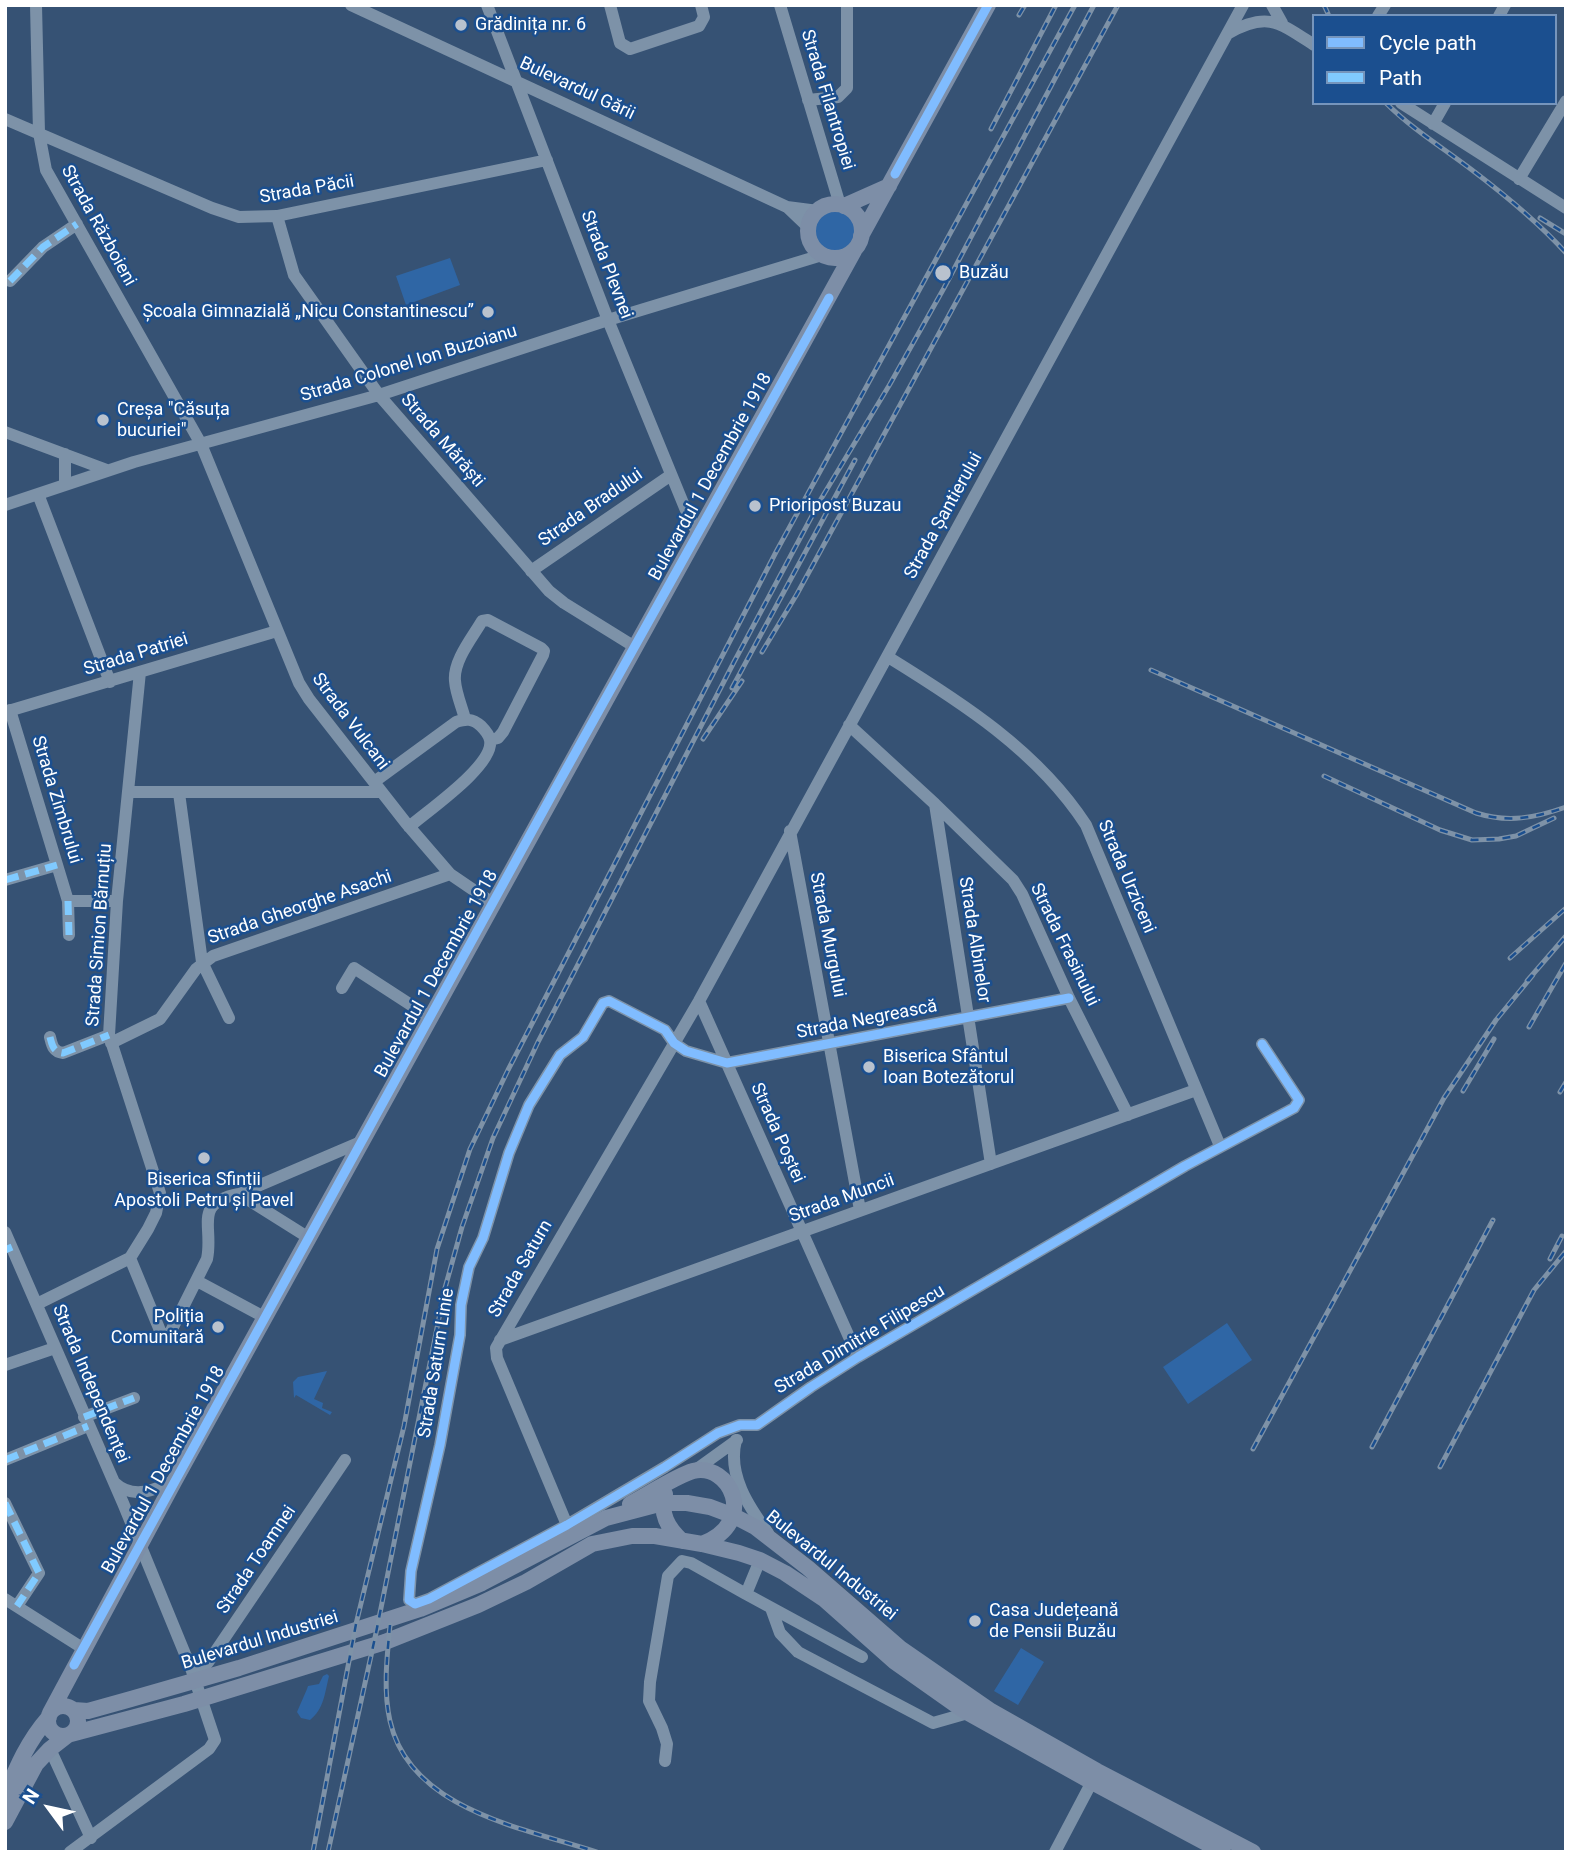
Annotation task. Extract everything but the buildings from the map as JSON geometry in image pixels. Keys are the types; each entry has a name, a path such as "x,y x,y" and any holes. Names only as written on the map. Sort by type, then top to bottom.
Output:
{"main road":[{"name":"Bulevardul 1 Decembrie 1918","path":"5,1796 22,1753 49,1715 175,1480 829,298 988,5"},
{"path":"842,205 858,218 858,244 841,258 825,256 809,240 808,227 818,211 824,206 842,205 889,186"},
{"path":"825,256 829,298"},
{"path":"606,1518 694,1471 710,1472 728,1486 733,1498 734,1516 722,1534 702,1544"},
{"path":"672,1482 665,1493 663,1503 666,1522 682,1541"},
{"name":"Bulevardul Industriei","path":"74,1710 88,1711 131,1699 394,1619 482,1583 606,1518 663,1503 687,1503 710,1507 734,1516 772,1539 900,1648 945,1681 1094,1776 1223,1852"},
{"name":"Bulevardul Industriei","path":"69,1734 184,1704 402,1636 478,1605 593,1544 632,1536 655,1536 702,1544 760,1560 802,1583 895,1662 968,1713 1253,1852"},
{"name":"Bulevardul 1 Decembrie 1918","path":"74,1710 70,1693 75,1665"},
{"path":"5,1822 36,1764 50,1749 69,1734 78,1725 74,1710 59,1706 49,1715 49,1726 54,1733 69,1734"}],"street":[{"name":"Strada Războieni","path":"36,5 39,133 46,170 201,444"},
{"name":"Bulevardul Gării","path":"351,5 787,206 818,211"},
{"name":"Strada Plevnei","path":"487,5 608,320 684,508 698,534"},
{"path":"610,5 620,43 631,49 699,26 704,17 701,5"},
{"name":"Strada Filantropiei","path":"780,5 842,205"},
{"path":"808,100 838,97 847,88 847,5"},
{"name":"Strada Șantierului","path":"674,1043 789,831 888,657 1243,5"},
{"path":"1272,5 1282,23 1312,44"},
{"path":"1227,34 1251,23 1282,23"},
{"path":"1519,179 1566,101"},
{"path":"1404,105 1566,208"},
{"path":"1433,124 1444,105"},
{"name":"Strada Păcii","path":"5,119 239,217 277,216 547,160"},
{"name":"Bulevardul Gării","path":"787,206 808,227"},
{"name":"Strada Mărăști","path":"277,216 294,275 379,395 549,591 635,647"},
{"path":"10,281 43,247 76,224"},
{"name":"Strada Colonel Ion Buzoianu","path":"5,505 107,470 379,395 608,320 825,256"},
{"path":"5,432 107,470"},
{"name":"Strada Vulcani","path":"201,444 277,632 299,683 309,699 409,827 450,874 494,904"},
{"path":"65,454 65,485"},
{"name":"Strada Bradului","path":"531,571 671,475"},
{"path":"38,494 110,682"},
{"path":"465,719 455,674 482,621 488,620 541,648 543,655 503,732 498,738 490,740"},
{"name":"Strada Patriei","path":"8,711 277,632"},
{"name":"Strada Urziceni","path":"888,657 961,703 994,728 1052,780 1079,814 1086,825 1220,1146"},
{"name":"Strada Simion Bărnuțiu","path":"130,1258 156,1213 160,1193 110,1039 117,901 140,672"},
{"name":"Strada Zimbrului","path":"8,711 68,901 69,935"},
{"path":"130,792 377,787 436,735 465,719 479,724 490,740 486,755 478,767 409,827"},
{"name":"Strada Frasinului","path":"849,725 1013,880 1128,1115"},
{"path":"180,793 202,962 229,1018"},
{"name":"Strada Albinelor","path":"935,804 991,1164"},
{"name":"Strada Murgului","path":"789,831 831,1043 860,1210"},
{"path":"5,880 57,865"},
{"name":"Strada Gheorghe Asachi","path":"50,1037 52,1047 62,1053 110,1039 160,1019 202,962 213,956 450,874"},
{"path":"68,901 117,901"},
{"path":"342,988 355,968 431,1018"},
{"name":"Strada Negrească","path":"674,1043 690,1053 727,1063 1069,998"},
{"name":"Strada Poștei","path":"699,1000 858,1357"},
{"name":"Strada Saturn Linie","path":"408,1596 460,1335 463,1293 469,1267 483,1238 509,1153 529,1105 560,1055 583,1037 603,1003 609,1001 665,1030 674,1043"},
{"name":"Strada Saturn","path":"567,1525 497,1358 496,1348 674,1043"},
{"name":"Strada Dimitrie Filipescu","path":"408,1596 415,1604 429,1599 567,1525 718,1433 740,1425 757,1425 858,1357 1220,1146 1294,1108 1299,1100 1262,1044"},
{"name":"Strada Muncii","path":"500,1340 1196,1090"},
{"path":"37,1304 130,1258 161,1333 165,1336 173,1331 207,1259 210,1248 208,1220 219,1198 239,1194 363,1141"},
{"path":"239,1194 309,1238"},
{"name":"Strada Independenței","path":"5,1232 8,1249 37,1304 86,1422 115,1483 192,1671 215,1735 213,1745 91,1838"},
{"path":"197,1280 266,1318"},
{"path":"5,1365 55,1348"},
{"path":"5,1460 134,1398"},
{"path":"694,1471 757,1425"},
{"path":"736,1440 733,1458 747,1503 772,1539"},
{"name":"Strada Toamnei","path":"192,1671 201,1671 209,1661 345,1460"},
{"path":"733,1498 737,1471"},
{"path":"115,1483 125,1491 140,1493 175,1480"},
{"path":"5,1503 39,1573 17,1606"},
{"path":"746,1594 760,1560"},
{"path":"664,1761 667,1744 649,1701 650,1682 668,1576 682,1561 691,1563 862,1657"},
{"path":"5,1599 84,1649"},
{"path":"771,1608 780,1633 798,1652 891,1702 933,1723 968,1713"},
{"path":"50,1749 91,1838 70,1852"},
{"path":"1055,1852 1094,1776"}],"shaded area":[{"path":"835,210 849,217 856,231 849,245 835,252 821,245 814,231 821,217"},
{"path":"450,258 460,285 406,305 396,276"},
{"path":"1227,1323 1252,1360 1188,1404 1163,1367"},
{"path":"327,1371 314,1399 323,1403 322,1408 332,1412 330,1415 296,1395 294,1398 293,1382 298,1377"},
{"path":"1021,1648 1044,1662 1018,1705 994,1691"},
{"path":"327,1674 329,1676 325,1694 318,1711 310,1720 301,1718 297,1712 308,1686 319,1684"}],"railway":[{"path":"1019,15 1025,5"},
{"path":"991,129 1056,5"},
{"path":"313,1852 356,1624 404,1426 437,1249 470,1149 508,1070 776,552 1075,5"},
{"path":"328,1852 376,1633 445,1288 462,1227 493,1138 538,1042 734,662 821,499 944,288 1094,5"},
{"path":"762,652 797,594 1118,5"},
{"path":"1324,5 1328,14"},
{"path":"1388,105 1509,199 1566,253"},
{"path":"1540,218 1566,234"},
{"path":"732,688 855,460"},
{"path":"1151,670 1476,813 1499,818 1521,818 1566,807"},
{"path":"703,739 742,681"},
{"path":"1324,776 1440,830 1472,840 1516,836 1554,818"},
{"path":"1510,958 1566,908"},
{"path":"1527,981 1566,936"},
{"path":"1529,1027 1566,963"},
{"path":"1253,1449 1444,1098 1496,1020 1533,975"},
{"path":"1463,1091 1494,1039"},
{"path":"1560,1092 1566,1082"},
{"path":"1372,1447 1493,1220"},
{"path":"1550,1259 1562,1236"},
{"path":"1440,1467 1534,1290 1566,1251"},
{"path":"390,1625 386,1685 390,1721 402,1751 421,1776 445,1795 474,1811 597,1852"}],"marked path":[{"path":"10,281 43,247 77,224"},
{"path":"5,880 57,865"},
{"path":"68,901 69,935"},
{"path":"50,1037 55,1050 63,1053 109,1035"},
{"path":"5,1250 12,1247"},
{"path":"84,1417 134,1398"},
{"path":"5,1460 88,1426"},
{"path":"5,1503 39,1573 17,1606"}],"cycle path":[{"path":"895,174 988,5"},
{"path":"74,1665 558,784 829,298"},
{"path":"1069,998 727,1063 686,1051 674,1043 665,1030 609,1001 603,1003 583,1037 560,1055 529,1105 509,1153 483,1238 469,1267 461,1305 460,1335 440,1445 411,1571 409,1600 415,1604 429,1599 567,1525 718,1433 740,1425 757,1425 858,1357 1185,1166 1294,1108 1299,1100 1262,1044"}],"place":[{"name":"Grădinița nr. 6","path":"461,25"},
{"name":"Buzău","path":"943,273"},
{"name":"Școala Gimnazială „Nicu Constantinescu”","path":"488,312"},
{"name":"Creșa \"Căsuța bucuriei\"","path":"103,420"},
{"name":"Prioripost Buzau","path":"755,506"},
{"name":"Biserica Sfântul Ioan Botezătorul","path":"869,1067"},
{"name":"Biserica Sfinții Apostoli Petru și Pavel","path":"204,1158"},
{"name":"Poliția Comunitară","path":"218,1327"},
{"name":"Casa Județeană de Pensii Buzău","path":"975,1621"}]}
